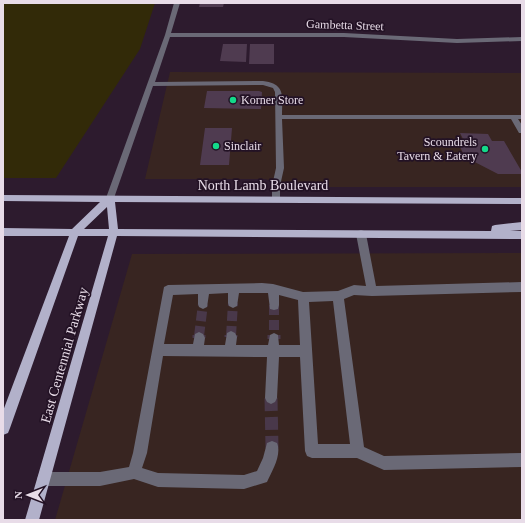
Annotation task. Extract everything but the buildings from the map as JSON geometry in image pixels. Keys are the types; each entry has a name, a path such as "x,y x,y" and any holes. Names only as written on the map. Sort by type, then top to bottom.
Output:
{"main road":[{"name":"North Lamb Boulevard","path":"3,198 522,200"},
{"name":"East Centennial Parkway","path":"3,428 75,232 110,198"},
{"name":"East Centennial Parkway","path":"32,520 114,232 110,198"},
{"path":"455,234 522,226"},
{"path":"3,232 522,234"}],"street":[{"name":"East Centennial Parkway","path":"110,198 168,35 177,3"},
{"name":"Gambetta Street","path":"168,35 344,35 457,41 522,39"},
{"path":"150,84 271,84 277,90 279,117 280,168 276,186 276,199"},
{"path":"279,117 522,117"},
{"path":"513,117 522,131"},
{"path":"361,234 372,291"},
{"path":"134,472 140,453 168,290 234,288 273,289 303,297 338,296 354,290 372,291 522,287"},
{"path":"233,303 234,288"},
{"path":"202,304 204,289"},
{"path":"273,289 274,305"},
{"path":"338,296 358,451"},
{"path":"303,297 312,451 358,451 384,463 522,460"},
{"path":"230,351 231,337"},
{"path":"198,350 199,338"},
{"path":"158,350 230,351 274,345 306,351"},
{"path":"271,398 274,345"},
{"path":"44,479 86,480 114,478 134,472 158,480 244,482 262,477 270,459 272,448"}],"shaded area":[{"path":"170,72 522,73 522,187 293,187 265,179 145,179"},
{"path":"522,253 522,520 55,520 132,254"}],"sand":[{"path":"3,3 155,3 140,49 56,178 3,178"}],"tunnel":[{"path":"231,336 233,303"},
{"path":"199,336 203,304"},
{"path":"274,305 274,339"},
{"path":"271,398 272,448"}],"place":[{"name":"Korner Store","path":"233,100"},
{"name":"Sinclair","path":"216,146"},
{"name":"Scoundrels Tavern & Eatery","path":"485,149"}]}
